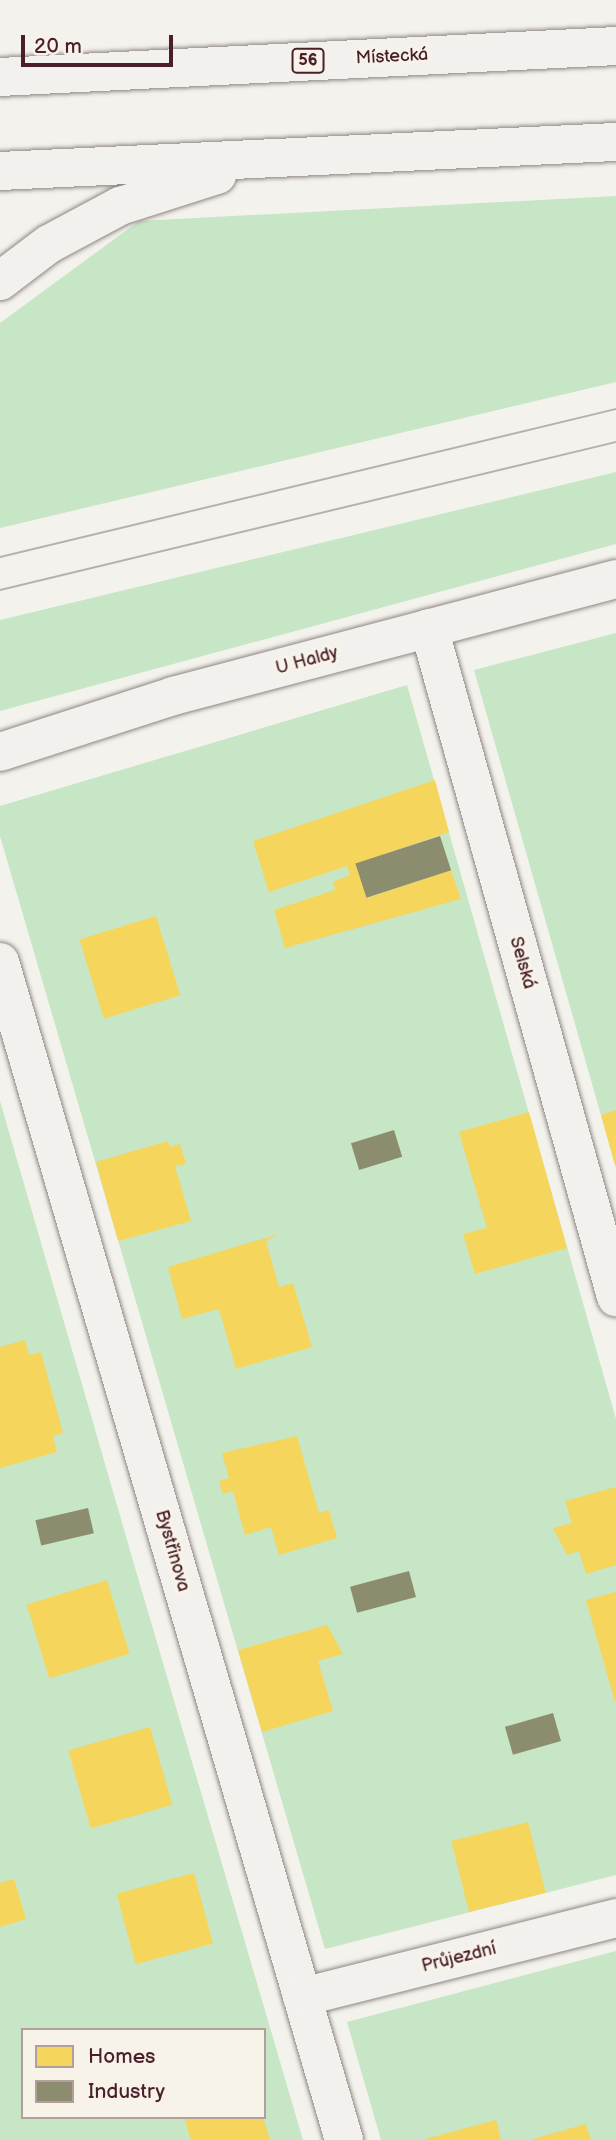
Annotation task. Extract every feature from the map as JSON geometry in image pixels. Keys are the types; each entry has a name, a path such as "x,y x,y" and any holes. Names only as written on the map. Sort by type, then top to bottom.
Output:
{"main road":[{"name":"Místecká","path":"0,77 616,46"},
{"path":"0,171 616,142"},
{"path":"0,281 49,244 120,206 283,159"},
{"name":"U Haldy","path":"0,752 173,696 616,579"},
{"name":"Selská","path":"429,628 616,1297"},
{"name":"Bystřinova","path":"0,962 344,2140"},
{"name":"Průjezdní","path":"302,1997 616,1918"}],"green space":[{"path":"616,196 616,382 0,528 0,323 139,221"},
{"path":"616,472 616,544 0,711 0,620"},
{"path":"616,633 616,1168 474,670"},
{"path":"407,685 616,1419 616,1875 325,1949 0,836 0,806"},
{"path":"0,1101 136,1571 303,2140 0,2140"},
{"path":"616,1951 616,2140 381,2140 347,2022"}],"building: Homes":[{"path":"435,780 449,832 356,864 367,898 451,870 461,899 285,948 274,910 335,890 333,882 350,875 347,866 269,892 253,841"},
{"path":"156,916 180,995 104,1019 79,939"},
{"path":"616,1110 616,1165 615,1165 601,1115"},
{"path":"529,1112 567,1248 475,1274 463,1234 487,1228 459,1132"},
{"path":"168,1141 170,1147 180,1144 186,1164 175,1166 191,1221 118,1241 96,1162"},
{"path":"279,1234 266,1241 279,1287 293,1283 312,1347 236,1369 219,1309 182,1319 168,1267"},
{"path":"25,1340 29,1355 41,1352 63,1433 53,1436 57,1452 0,1468 0,1347"},
{"path":"297,1436 319,1513 329,1510 337,1538 279,1555 271,1527 245,1535 233,1491 223,1494 219,1481 229,1478 222,1453"},
{"path":"616,1487 616,1565 586,1574 579,1551 567,1555 553,1528 572,1523 565,1501"},
{"path":"107,1580 130,1654 49,1678 27,1605"},
{"path":"616,1592 616,1701 615,1702 586,1600"},
{"path":"327,1625 343,1654 318,1661 333,1711 262,1732 238,1650"},
{"path":"150,1727 172,1805 91,1828 68,1750"},
{"path":"528,1822 546,1893 469,1912 451,1841"},
{"path":"194,1873 213,1944 136,1964 117,1894"},
{"path":"14,1879 26,1919 0,1927 0,1883"},
{"path":"185,2119 264,2119 270,2140 191,2140"},
{"path":"496,2120 501,2140 425,2140 425,2139"},
{"path":"586,2124 591,2140 533,2140 533,2139"}],"building: Industry":[{"path":"440,836 451,870 366,898 355,864"},
{"path":"394,1130 402,1157 359,1170 351,1143"},
{"path":"88,1508 94,1533 41,1545 35,1520"},
{"path":"409,1571 416,1597 357,1613 350,1587"},
{"path":"553,1713 561,1741 513,1755 505,1727"}],"tram line":[{"path":"0,557 616,409"},
{"path":"0,590 616,442"}]}
